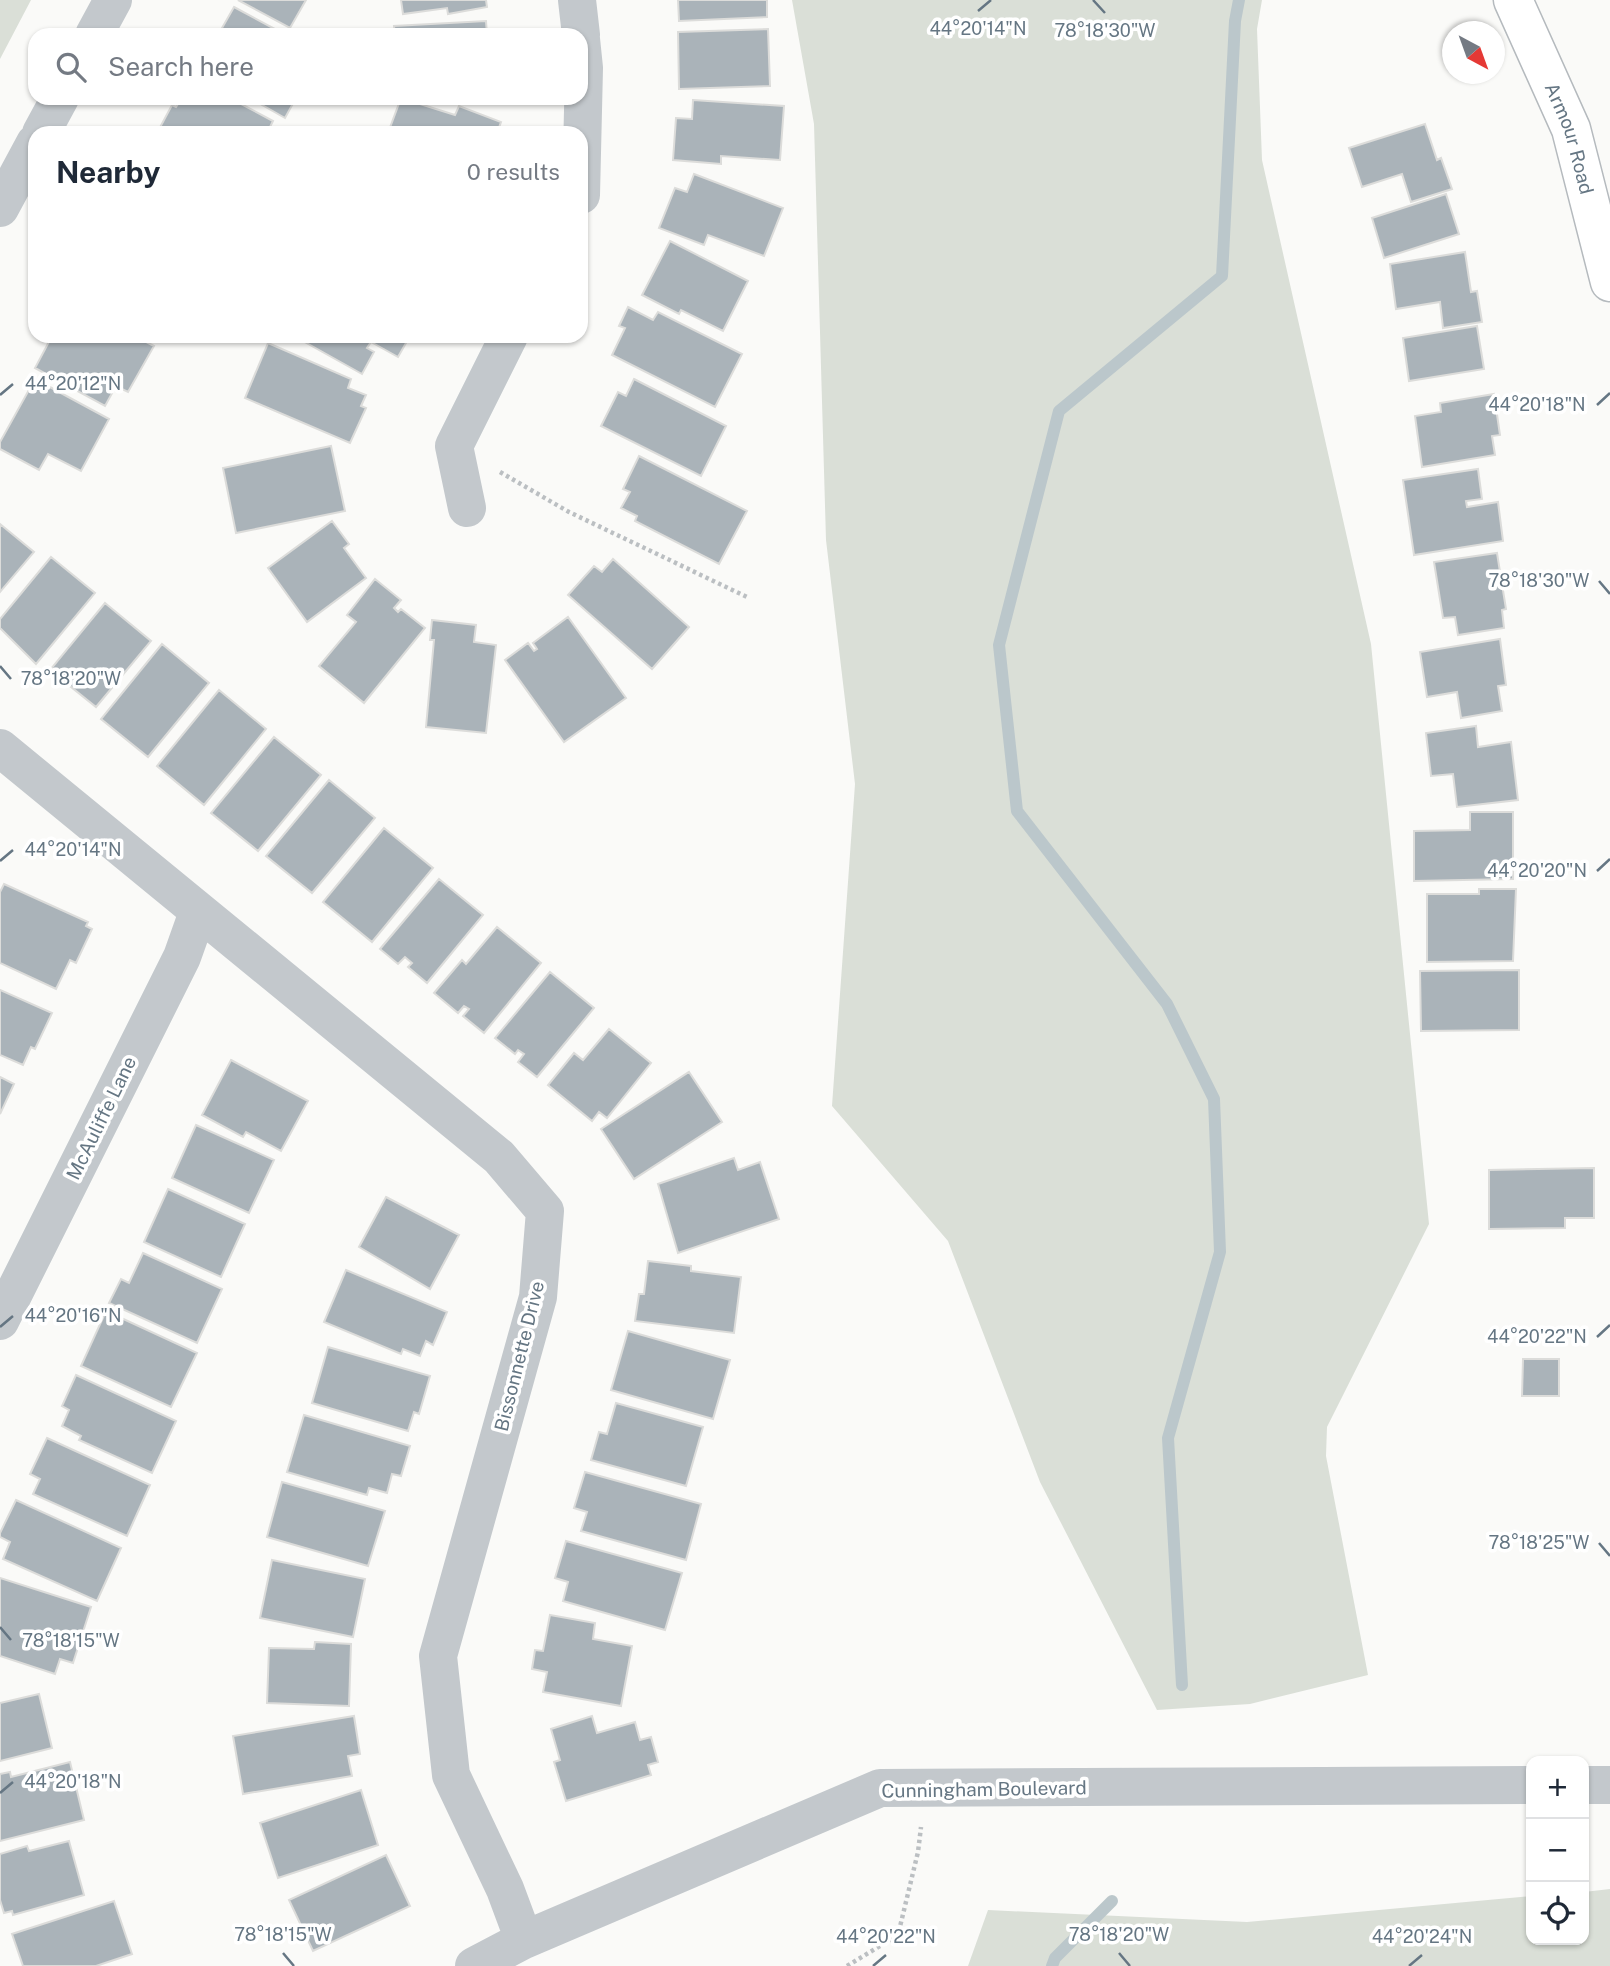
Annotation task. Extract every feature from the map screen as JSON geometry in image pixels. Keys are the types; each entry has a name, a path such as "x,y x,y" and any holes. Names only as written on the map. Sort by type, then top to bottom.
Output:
{"main road":[{"name":"Armour Road","path":"1513,0 1570,129 1610,282"}],"street":[{"path":"98,28 113,0"},
{"path":"577,0 580,28"},
{"path":"45,126 56,105"},
{"path":"583,105 583,126"},
{"path":"0,208 28,156"},
{"path":"467,508 454,446 506,343"},
{"name":"Bissonnette Drive","path":"0,748 499,1157 545,1211 538,1297 438,1656 451,1775 505,1889 524,1940"},
{"name":"McAuliffe Lane","path":"0,1321 181,957 198,912"},
{"name":"Cunningham Boulevard","path":"474,1966 524,1940 880,1788 1526,1785"},
{"path":"1589,1785 1610,1785"}],"path":[{"path":"454,446 569,512 747,597"},
{"path":"847,1966 898,1935 918,1853 925,1788"}],"shaded area":[{"path":"0,0 31,0 0,59"},
{"path":"792,0 1262,0 1257,29 1262,160 1371,644 1429,1224 1327,1427 1326,1456 1368,1675 1250,1704 1157,1710 1040,1482 948,1241 832,1106 855,784 826,540 814,124"},
{"path":"1610,1889 1610,1966 968,1966 988,1910 1247,1922 1526,1896 1526,1945 1589,1945 1589,1891"}],"building":[{"path":"238,0 306,0 290,28"},
{"path":"401,0 486,0 487,7 448,14 447,8 403,14"},
{"path":"678,0 767,0 767,17 679,21"},
{"path":"234,7 273,28 222,28"},
{"path":"486,21 486,28 394,28"},
{"path":"768,29 770,86 679,89 678,32"},
{"path":"693,100 784,106 780,160 721,156 721,164 673,160 676,118 692,119"},
{"path":"172,105 243,105 273,121 270,126 161,126"},
{"path":"262,105 292,105 285,118"},
{"path":"398,105 423,105 455,115 459,106 501,122 500,126 391,126"},
{"path":"1425,124 1437,160 1441,158 1452,189 1411,202 1402,174 1362,187 1349,148"},
{"path":"694,174 783,208 764,256 708,235 704,245 659,228 675,188 687,192"},
{"path":"1446,194 1459,234 1384,258 1372,218"},
{"path":"670,241 748,281 723,331 681,310 679,314 642,295"},
{"path":"1465,252 1471,292 1477,291 1482,322 1443,328 1440,302 1396,309 1390,264"},
{"path":"628,307 653,320 658,312 742,354 715,407 612,355 625,328 619,326"},
{"path":"1477,326 1484,369 1409,381 1403,338"},
{"path":"48,343 148,343 154,346 128,392 116,386 105,406 35,368"},
{"path":"268,343 351,379 348,388 366,395 361,406 366,408 350,443 245,398"},
{"path":"307,343 370,343 367,348 374,352 362,374"},
{"path":"373,343 406,343 398,357"},
{"path":"35,379 109,419 81,471 48,454 39,470 0,449 0,442"},
{"path":"634,379 726,426 701,476 601,426 618,392 626,396"},
{"path":"1494,394 1500,435 1492,436 1495,455 1422,467 1415,416 1441,412 1440,403"},
{"path":"331,446 345,511 236,533 223,468"},
{"path":"639,456 747,511 719,564 635,521 637,516 621,508 630,492 623,489"},
{"path":"1478,469 1482,499 1466,501 1467,507 1498,502 1503,541 1414,555 1403,480"},
{"path":"332,521 349,544 344,548 366,578 307,622 268,568"},
{"path":"0,524 34,552 0,592"},
{"path":"1497,553 1506,609 1502,610 1504,628 1458,635 1455,617 1443,618 1434,562"},
{"path":"51,557 95,593 36,664 0,628 0,619"},
{"path":"613,559 689,627 652,669 568,595 594,566 602,572"},
{"path":"375,579 401,600 394,608 398,612 401,609 425,628 364,703 319,666 356,622 347,615"},
{"path":"105,603 151,641 96,707 50,670"},
{"path":"568,617 626,698 564,742 505,660 528,643 534,651 537,649 533,643"},
{"path":"432,620 476,625 474,642 496,645 486,733 426,727 434,640 430,640"},
{"path":"1500,639 1506,685 1498,686 1502,711 1461,718 1457,692 1427,697 1420,652"},
{"path":"162,644 209,683 148,757 101,719"},
{"path":"219,690 266,729 204,805 157,766"},
{"path":"1476,726 1478,747 1511,742 1518,800 1457,807 1453,774 1431,776 1426,733"},
{"path":"274,737 321,775 258,851 211,813"},
{"path":"329,780 375,818 312,893 266,856"},
{"path":"1470,812 1513,812 1513,879 1414,881 1414,831 1470,830"},
{"path":"384,828 433,868 372,942 323,902"},
{"path":"439,879 483,915 427,983 408,967 412,963 405,957 398,964 380,949"},
{"path":"4,884 88,922 86,926 92,929 76,963 70,960 56,989 0,963 0,892"},
{"path":"1479,889 1516,889 1513,961 1427,962 1427,894 1479,894"},
{"path":"497,927 541,963 484,1033 463,1016 469,1009 464,1006 458,1013 434,993 462,960 466,964"},
{"path":"1519,970 1519,1030 1421,1031 1420,971"},
{"path":"550,972 594,1008 537,1077 518,1062 524,1054 518,1050 515,1054 495,1038"},
{"path":"0,990 52,1013 35,1049 31,1047 23,1065 0,1055"},
{"path":"609,1029 651,1063 607,1118 599,1112 592,1121 548,1085 574,1053 583,1060"},
{"path":"231,1060 308,1101 281,1151 246,1132 243,1137 202,1115"},
{"path":"689,1072 722,1122 634,1179 601,1129"},
{"path":"0,1077 14,1084 0,1114"},
{"path":"196,1125 274,1160 249,1213 172,1178"},
{"path":"734,1158 738,1170 760,1162 779,1219 678,1253 658,1184"},
{"path":"1594,1168 1594,1218 1565,1218 1565,1228 1489,1229 1489,1170"},
{"path":"168,1189 245,1224 221,1277 144,1242"},
{"path":"386,1197 459,1235 430,1289 359,1247"},
{"path":"143,1253 222,1289 197,1343 109,1303 121,1279 129,1283"},
{"path":"648,1261 691,1266 691,1271 741,1277 734,1333 635,1321 639,1294 644,1294"},
{"path":"346,1270 447,1312 433,1345 426,1341 420,1356 403,1349 401,1354 324,1322"},
{"path":"106,1311 197,1353 171,1407 81,1366"},
{"path":"628,1331 730,1360 713,1419 611,1390"},
{"path":"328,1347 430,1376 419,1414 414,1412 408,1431 312,1403"},
{"path":"1523,1359 1559,1359 1559,1396 1522,1396"},
{"path":"76,1375 176,1421 152,1473 79,1440 81,1436 62,1426 69,1410 62,1406"},
{"path":"616,1403 703,1427 686,1486 591,1460 599,1432 607,1434"},
{"path":"304,1415 410,1446 401,1476 392,1474 387,1493 369,1488 367,1495 287,1472"},
{"path":"47,1438 150,1485 127,1536 33,1494 40,1479 30,1474"},
{"path":"585,1472 701,1504 686,1560 581,1531 587,1512 574,1508"},
{"path":"282,1482 385,1511 368,1566 267,1537"},
{"path":"16,1500 121,1548 97,1601 3,1559 10,1542 0,1537 0,1533"},
{"path":"566,1541 682,1573 665,1630 563,1601 568,1582 555,1578"},
{"path":"272,1560 365,1579 353,1637 260,1618"},
{"path":"0,1578 91,1607 73,1663 60,1659 55,1674 0,1656"},
{"path":"550,1615 595,1623 593,1639 632,1646 621,1706 543,1692 547,1672 532,1669 535,1650 543,1651"},
{"path":"315,1642 351,1644 349,1706 267,1703 269,1648 314,1649"},
{"path":"39,1694 52,1748 0,1761 0,1703"},
{"path":"354,1716 360,1754 348,1756 352,1776 243,1794 233,1736"},
{"path":"592,1716 597,1733 635,1722 640,1740 651,1737 658,1762 648,1765 651,1775 566,1801 554,1762 560,1760 551,1729"},
{"path":"70,1762 84,1820 0,1841 0,1774 10,1772 11,1777"},
{"path":"361,1790 378,1845 278,1878 260,1823"},
{"path":"69,1841 84,1895 13,1915 12,1911 4,1913 0,1900 0,1854 27,1846 29,1851"},
{"path":"386,1855 410,1906 313,1951 289,1900"},
{"path":"114,1901 132,1954 96,1966 23,1966 12,1934"}],"waterway":[{"path":"1182,1685 1168,1438 1220,1252 1214,1099 1167,1004 1017,811 999,645 1059,411 1222,276 1235,21 1239,0"},
{"path":"1052,1966 1055,1958 1112,1901"}]}
